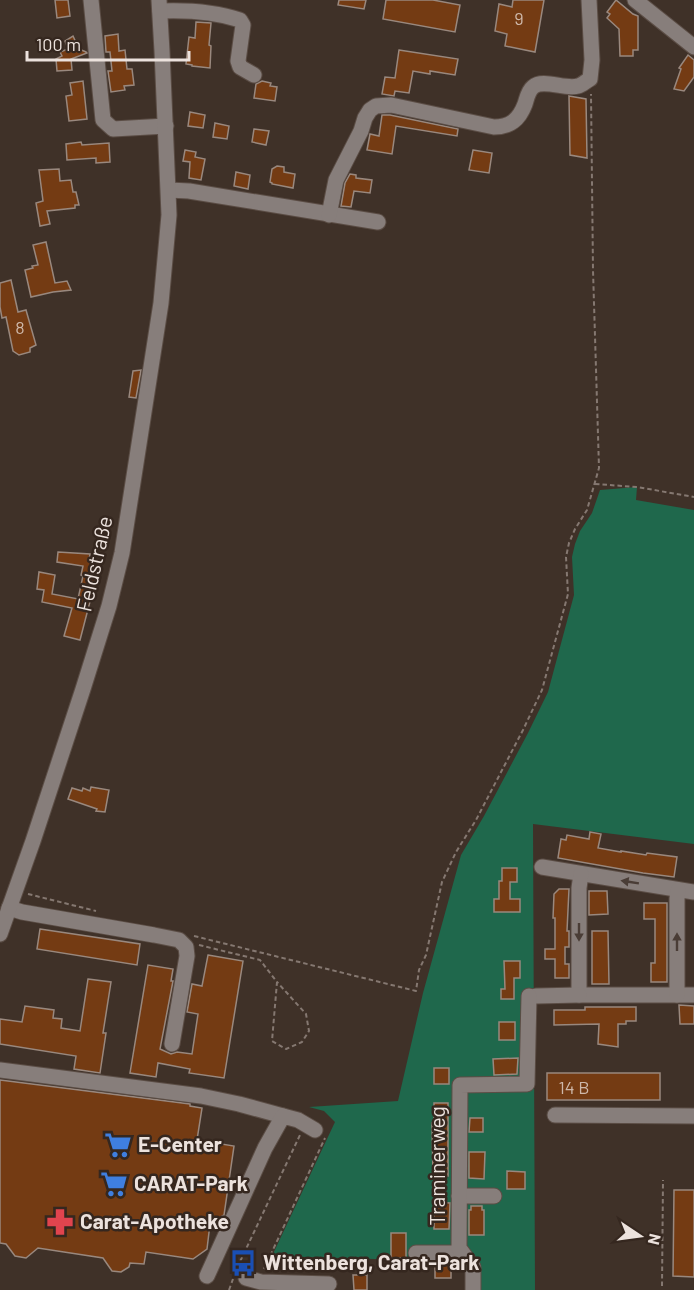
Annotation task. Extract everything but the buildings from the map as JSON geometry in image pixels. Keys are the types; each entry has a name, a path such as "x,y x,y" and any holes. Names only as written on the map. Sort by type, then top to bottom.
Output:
{"street":[{"path":"91,0 103,120 113,129 166,126"},
{"path":"329,215 340,170 357,141 365,118 376,106 391,105 494,127 504,127 514,121 523,110 528,93 534,86 542,83 563,87 580,86 590,79 592,60 589,0"},
{"path":"635,0 694,48"},
{"path":"160,6 170,11 209,14 240,20 243,25 238,61 240,67 254,75"},
{"name":"Feldstraße","path":"0,934 80,700 120,565 161,303 169,215 160,6"},
{"path":"169,190 177,189 378,222"},
{"path":"542,867 694,892"},
{"path":"579,995 581,874"},
{"path":"677,995 678,890"},
{"path":"9,908 179,940 186,947 187,957 172,1044"},
{"name":"Traminerweg","path":"473,1290 473,1267 459,1248 460,1085 527,1084 532,996 694,995"},
{"path":"0,1070 201,1096 297,1120 315,1130"},
{"path":"555,1115 694,1116"},
{"path":"207,1276 265,1148 283,1116"},
{"path":"459,1196 494,1196"},
{"path":"416,1253 462,1253"},
{"path":"252,1280 329,1284"}],"path":[{"path":"195,936 416,991 419,970 426,955 442,882 542,690 568,594 566,557 569,543 587,510 599,468 590,79"},
{"path":"595,484 637,487 694,497"},
{"path":"13,891 104,913"},
{"path":"179,940 260,960 306,1014 309,1031 302,1042 286,1049 272,1041 277,982"},
{"path":"229,1290 299,1135 315,1130 326,1137 252,1280"},
{"path":"662,1286 663,1180"}],"green space":[{"path":"637,487 636,500 694,510 694,844 533,824 535,1290 477,1290 476,1262 272,1256 335,1122 324,1111 309,1107 398,1101 423,993 461,855 484,816 548,692 574,595 572,557 580,531 592,513 600,490"}],"place":[{"name":"E-Center","path":"118,1145"},
{"name":"CARAT-Park","path":"114,1184"},
{"name":"Carat-Apotheke","path":"60,1222"},
{"name":"Wittenberg, Carat-Park","path":"243,1263"}]}
